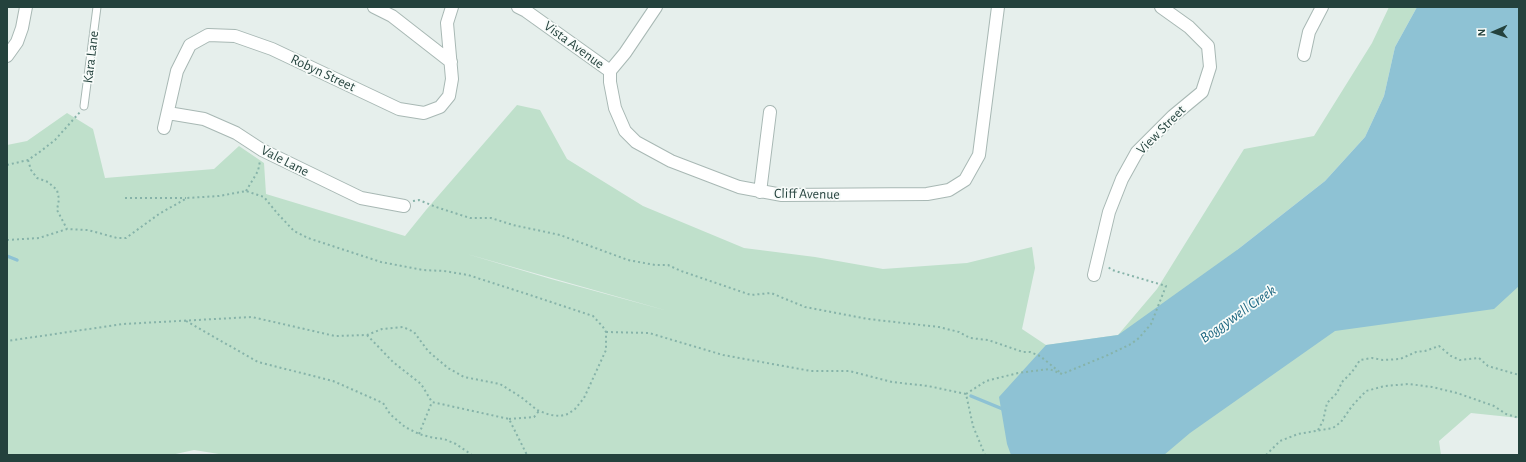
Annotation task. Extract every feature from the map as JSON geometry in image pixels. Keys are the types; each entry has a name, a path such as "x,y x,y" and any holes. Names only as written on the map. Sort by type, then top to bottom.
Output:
{"street":[{"path":"7,56 17,42 22,28 26,7"},
{"path":"374,7 392,16 451,62"},
{"name":"Robyn Street","path":"164,128 177,71 190,46 208,35 235,36 265,46 399,109 424,113 440,107 449,96 452,79 447,23 452,7"},
{"name":"Vista Avenue","path":"518,7 526,11 610,71"},
{"path":"610,71 625,53 656,7"},
{"name":"Cliff Avenue","path":"610,71 610,82 615,108 626,131 636,142 671,161 739,187 782,195 927,194 949,190 964,180 979,155 998,7"},
{"name":"View Street","path":"1094,275 1109,212 1122,179 1137,152 1173,116 1202,92 1210,67 1208,46 1189,27 1161,7"},
{"path":"1304,55 1309,32 1322,7"},
{"path":"760,192 770,112"},
{"name":"Vale Lane","path":"168,113 204,119 236,133 262,150 361,198 404,206"}],"lane":[{"name":"Kara Lane","path":"84,106 97,7"}],"path":[{"path":"7,166 28,160 55,140 84,106"},
{"path":"246,191 258,171 262,150"},
{"path":"28,160 31,170 37,178 48,182 57,190 59,199 57,210 68,229"},
{"path":"7,340 123,324 252,317 335,336 367,335 382,329 403,328 414,332 428,350 448,368 464,377 500,384 521,397 539,411 550,416 568,414 575,409 584,398 606,350 606,332 593,316 468,274 422,270 381,262 308,238 294,231 264,197 246,191 219,196 187,198 126,198"},
{"path":"7,240 40,238 68,229 88,230 117,238 126,238 159,214 187,198"},
{"path":"404,206 411,201 419,200 470,218 491,218 513,225 560,235 628,260 655,265 668,264 681,271 751,295 771,293 805,307 868,319 939,327 959,332 970,338 988,340 1040,356 1062,374"},
{"path":"606,332 649,333 723,355 811,371 849,371 892,382 928,386 966,394 986,382 1018,373 1049,370 1062,374 1108,355 1131,344 1139,338 1151,324 1166,286 1112,270 1098,258"},
{"path":"185,320 258,362 333,381 383,403 390,414 405,427 419,434 444,439 456,444 472,455"},
{"path":"367,335 393,362 421,384 432,402 509,419 534,417 539,411"},
{"path":"1318,430 1323,421 1327,403 1337,392 1342,382 1352,372 1360,360 1372,358 1382,360 1400,359 1416,352 1425,351 1439,346 1451,356 1460,360 1479,358 1488,366 1519,374"},
{"path":"1266,455 1280,441 1298,434 1333,428 1341,422 1352,406 1366,391 1385,386 1409,384 1432,387 1457,393 1494,406 1506,414 1519,418"},
{"path":"966,394 973,426 985,455"},
{"path":"419,434 432,402"},
{"path":"509,419 527,455"}],"green space":[{"path":"1389,7 1417,7 1395,47 1384,96 1365,137 1325,181 1237,250 1519,177 1519,418 1471,413 1439,441 1441,455 225,455 194,450 171,455 7,455 7,145 27,141 67,113 93,129 105,178 214,169 239,146 264,163 266,194 405,236 517,105 540,110 567,159 643,206 744,248 815,257 883,269 967,263 1032,247 1035,268 1022,329 1046,345 1118,335 1157,289 1244,149 1314,136 1372,43","holes":["467,254 668,311 551,279"]}],"water":[{"path":"1417,7 1519,7 1519,286 1494,309 1335,331 1190,433 1164,455 1011,455 1007,444 999,397 1046,345 1118,335 1237,250 1325,181 1365,137 1384,96 1395,47"}],"waterway":[{"name":"Boggywell Creek","path":"7,256 17,260"},
{"name":"Boggywell Creek","path":"971,396 1005,410"}]}
